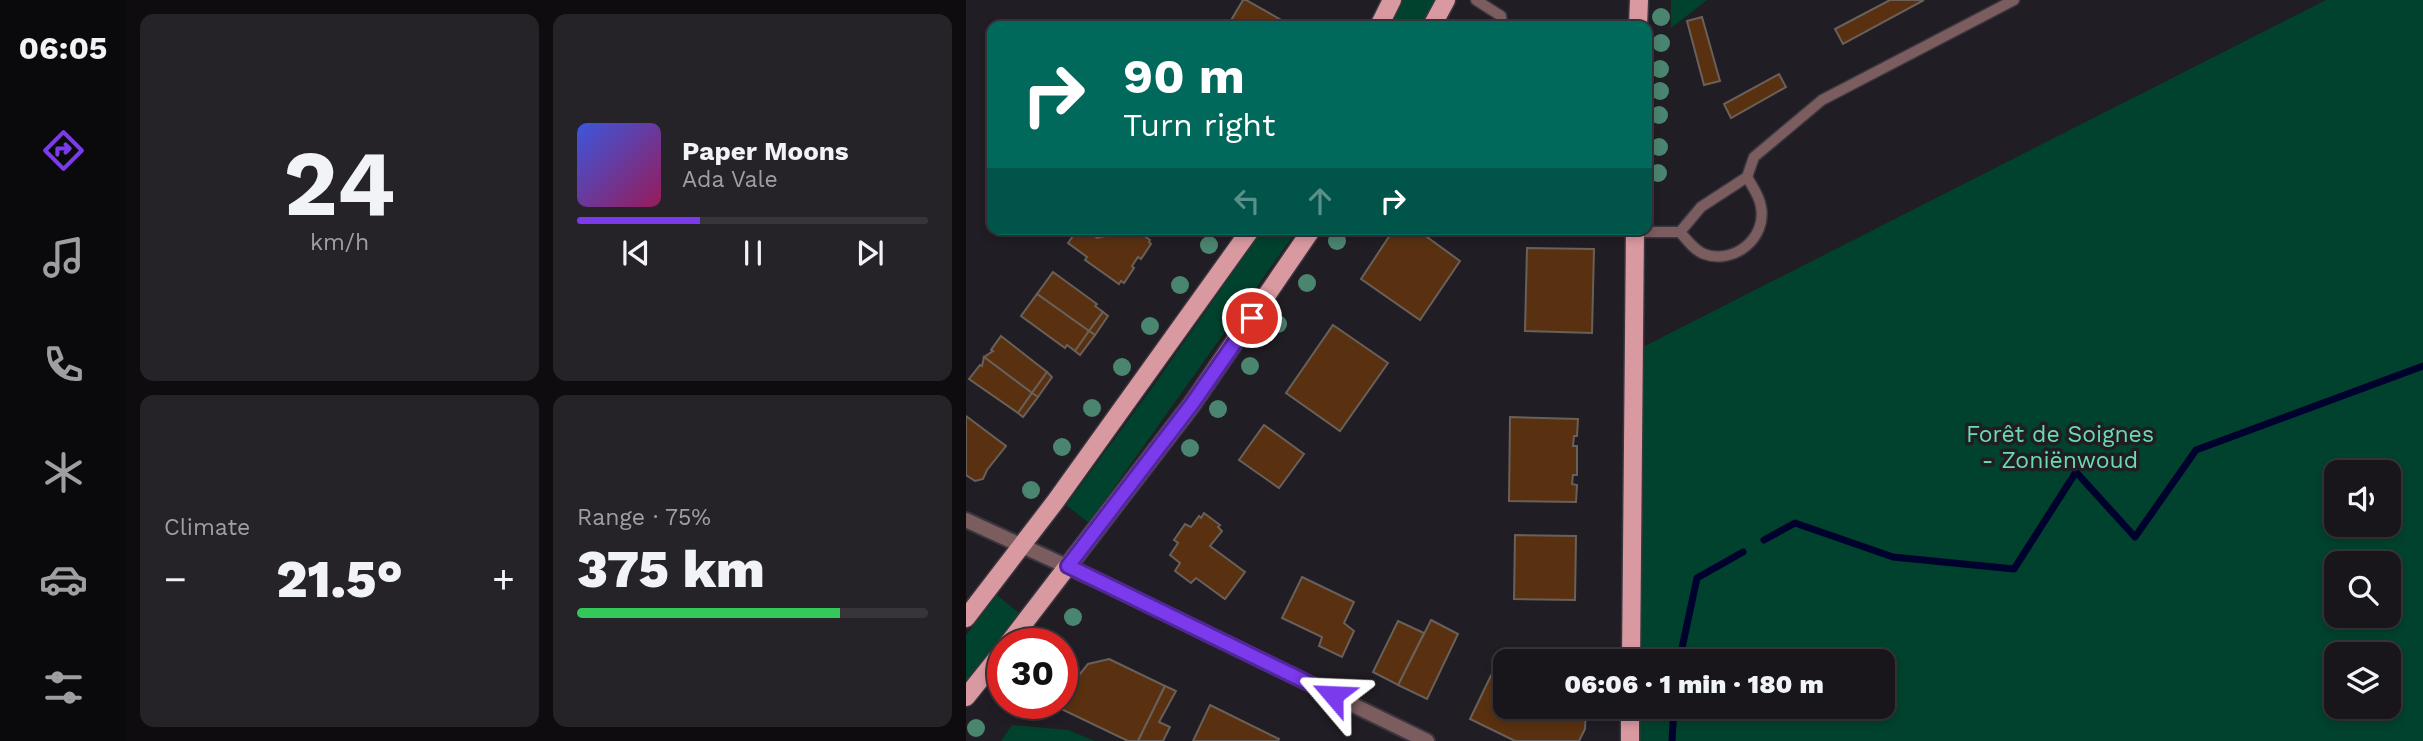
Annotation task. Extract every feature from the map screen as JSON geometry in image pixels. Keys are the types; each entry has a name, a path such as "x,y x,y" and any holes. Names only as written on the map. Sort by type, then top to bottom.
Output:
{"main road":[{"path":"1382,21 1392,0"},
{"path":"1435,21 1446,0"},
{"path":"1638,21 1639,0"},
{"path":"966,618 1169,346 1247,235"},
{"path":"1021,628 1192,404 1308,235"},
{"path":"1631,649 1635,235"},
{"path":"966,698 987,671"},
{"path":"1630,719 1630,741"}],"street":[{"path":"966,520 1068,566 1427,741"}],"lane":[{"path":"1476,0 1501,16 1502,21"},
{"path":"1652,231 1680,232 1702,207 1747,177 1754,157 1822,100 2014,0"},
{"path":"1680,232 1689,244 1703,253 1718,257 1743,250 1751,242 1762,216 1761,205 1747,177"}],"green space":[{"path":"1402,0 1436,0 1425,21 1392,21"},
{"path":"1671,0 1707,0 1671,28"},
{"name":"Forêt de Soignes - Zoniënwoud","path":"2326,0 2423,0 2423,741 1630,741 1631,719 1895,719 1895,649 1632,649 1637,350"},
{"path":"1259,235 1294,235 1089,523 1066,505"},
{"path":"997,595 1020,614 1009,628 987,628 987,656 966,682 966,635"},
{"path":"1012,725 1068,730 1095,741 1001,741"}],"building":[{"path":"1243,0 1246,0 1283,21 1231,21"},
{"path":"1890,0 1924,0 1843,44 1835,29"},
{"path":"1702,17 1720,81 1704,85 1687,21"},
{"path":"1779,74 1786,87 1731,118 1724,104"},
{"path":"1074,235 1093,235 1097,238 1110,235 1143,235 1151,244 1141,259 1138,257 1124,283 1121,281 1119,284 1085,260 1087,257 1068,243"},
{"path":"1390,235 1424,235 1460,261 1420,320 1361,279"},
{"path":"1527,248 1594,249 1592,333 1525,331"},
{"path":"1053,272 1097,304 1095,306 1103,312 1089,331 1037,294"},
{"path":"1037,294 1089,331 1075,351 1067,345 1065,348 1021,316"},
{"path":"1103,312 1108,316 1095,335 1089,331"},
{"path":"1333,325 1388,363 1340,431 1286,393"},
{"path":"1089,331 1095,335 1080,355 1075,351"},
{"path":"1001,336 1047,372 1032,393 984,357 993,351 991,350"},
{"path":"984,357 1032,393 1018,413 969,379 980,365 982,366"},
{"path":"1047,372 1052,377 1038,397 1032,393"},
{"path":"1032,393 1038,397 1023,417 1018,413"},
{"path":"966,416 1006,446 983,479 975,481 966,475"},
{"path":"1510,417 1578,419 1577,436 1574,436 1573,446 1577,446 1577,475 1573,475 1572,484 1577,485 1576,502 1509,501"},
{"path":"1264,425 1304,454 1279,488 1239,460"},
{"path":"1204,513 1220,525 1218,527 1222,531 1210,546 1245,572 1225,599 1196,578 1191,583 1175,571 1180,563 1170,555 1178,543 1174,540 1185,524 1191,527"},
{"path":"1515,535 1576,536 1575,600 1514,599"},
{"path":"1302,577 1354,602 1344,623 1354,631 1342,657 1319,646 1322,637 1282,618"},
{"path":"1431,620 1458,634 1427,699 1398,685"},
{"path":"1398,621 1424,633 1398,685 1373,672"},
{"path":"1109,659 1165,686 1138,741 1128,741 1078,717 1078,676 1088,664"},
{"path":"1493,671 1493,719 1585,719 1585,729 1579,741 1515,741 1470,719"},
{"path":"1165,686 1176,691 1159,722 1170,727 1163,741 1138,741"},
{"path":"1210,705 1279,739 1278,741 1193,741"}],"waterway":[{"path":"1764,540 1795,523 1893,557 2014,569 2076,472 2135,537 2196,450 2423,366"},
{"path":"1682,649 1697,578 1743,552"},
{"path":"1672,741 1673,719"}],"route":[{"path":"1252,318 1192,404 1068,566 1333,695"}]}
